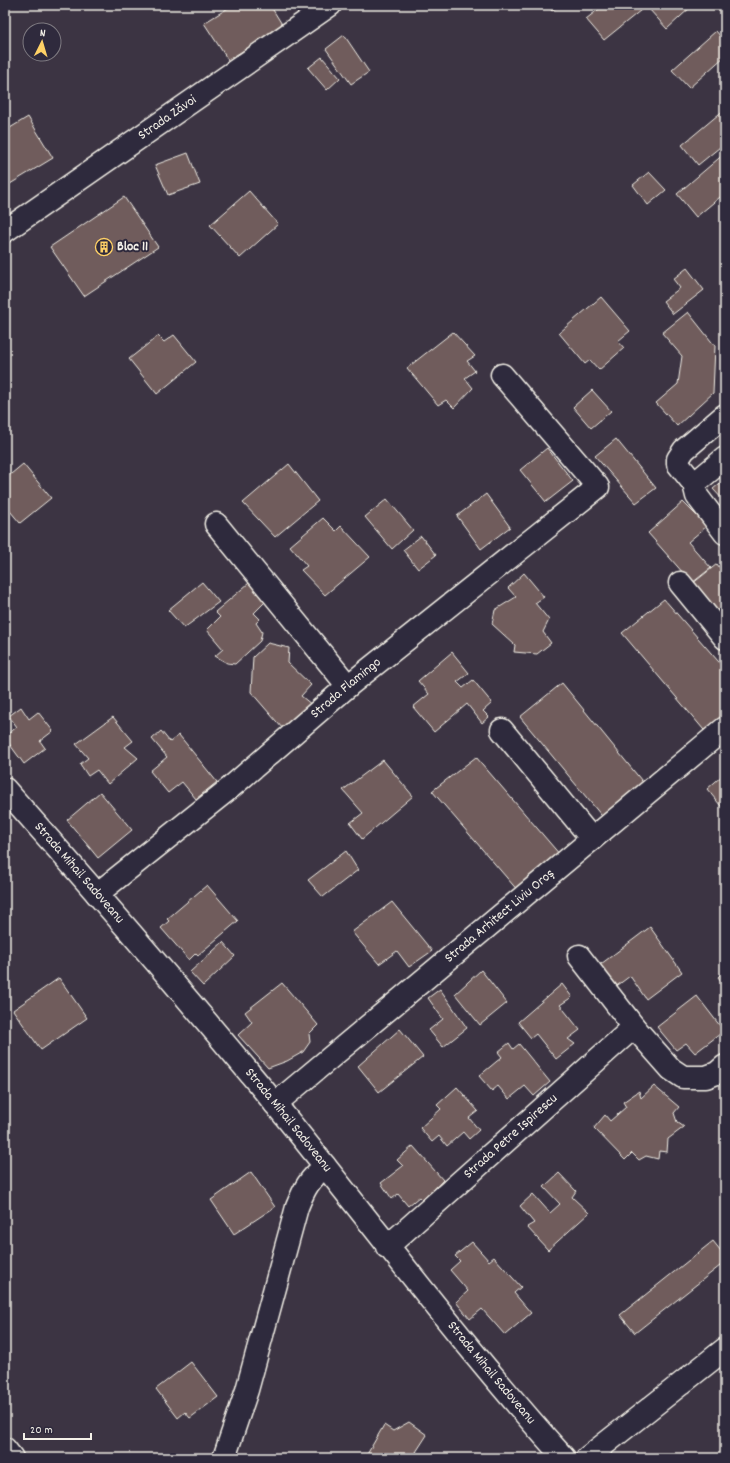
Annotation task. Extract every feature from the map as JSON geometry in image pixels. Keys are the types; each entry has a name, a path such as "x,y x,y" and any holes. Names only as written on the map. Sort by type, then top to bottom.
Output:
{"street":[{"name":"Strada Zăvoi","path":"5,231 330,5"},
{"name":"Strada Flamingo","path":"97,894 230,788 348,686 598,487 502,375"},
{"path":"725,415 684,450 678,458 678,464 694,484 697,496 725,533"},
{"path":"694,484 725,458"},
{"path":"216,524 348,686"},
{"path":"680,583 725,638"},
{"name":"Strada Arhitect Liviu Oroș","path":"275,1104 725,728"},
{"path":"502,730 592,839"},
{"name":"Strada Mihail Sadoveanu","path":"5,789 97,894 275,1104 516,1405 564,1458"},
{"path":"579,956 634,1027 671,1069 683,1077 706,1077 717,1073 725,1066"},
{"name":"Strada Petre Ispirescu","path":"388,1247 634,1027"},
{"path":"224,1458 247,1390 297,1207 303,1191 311,1178 325,1166"},
{"path":"587,1458 725,1349"},
{"path":"5,1449 12,1458"}],"building":[{"path":"233,5 270,5 283,26 228,60 204,23"},
{"path":"546,5 559,5 552,11"},
{"path":"604,5 646,6 604,40 586,19"},
{"path":"653,5 692,6 667,29 649,9"},
{"path":"716,31 725,42 725,56 689,88 672,70"},
{"path":"344,35 369,72 351,84 326,49"},
{"path":"322,57 340,78 327,90 308,68"},
{"path":"725,109 725,143 698,165 682,145"},
{"path":"28,117 53,158 5,187 5,131"},
{"path":"188,153 200,184 168,195 155,165"},
{"path":"725,153 725,193 696,217 677,194"},
{"path":"649,172 666,190 648,205 633,185"},
{"path":"249,191 278,224 240,258 210,225"},
{"name":"Bloc 11","path":"124,197 158,247 84,296 50,247"},
{"path":"687,268 704,290 673,314 663,301 680,288 673,279"},
{"path":"601,297 630,331 618,341 624,348 599,370 590,360 585,364 559,333"},
{"path":"688,312 715,346 713,393 677,426 656,403 678,384 682,356 662,333"},
{"path":"453,332 475,356 467,361 475,371 465,378 473,388 454,408 446,400 438,405 407,368"},
{"path":"174,335 196,362 157,394 129,359 158,336 164,342"},
{"path":"592,390 611,411 591,428 573,407"},
{"path":"616,439 656,488 636,503 595,456"},
{"path":"547,448 573,481 546,502 520,470"},
{"path":"23,464 51,498 20,523 5,505 5,479"},
{"path":"289,464 318,501 275,537 243,503"},
{"path":"725,479 725,502 713,489"},
{"path":"486,494 510,527 481,549 457,516"},
{"path":"387,499 413,530 392,549 365,517"},
{"path":"683,502 707,526 688,542 711,568 692,583 648,533"},
{"path":"323,518 336,531 341,526 370,557 325,595 301,570 307,566 290,546"},
{"path":"421,536 436,555 418,569 403,550"},
{"path":"717,564 725,575 725,607 716,614 692,584"},
{"path":"524,573 544,597 535,603 549,620 543,632 551,643 537,654 514,652 515,645 492,624 495,610 516,597 508,588"},
{"path":"202,582 219,602 184,628 168,610"},
{"path":"249,583 265,602 254,613 260,619 256,623 262,632 260,641 235,664 227,663 215,656 223,649 207,630 220,617 215,612"},
{"path":"664,599 725,669 725,722 709,736 622,633"},
{"path":"268,643 289,648 288,663 311,685 301,696 312,705 283,729 251,692 253,657"},
{"path":"452,652 469,673 457,682 463,688 473,680 492,703 483,711 489,717 482,723 467,704 434,732 413,707 429,694 418,681"},
{"path":"562,683 646,786 606,821 520,717"},
{"path":"21,707 29,719 38,712 53,731 40,741 45,748 24,764 5,738 5,736 17,727 9,716"},
{"path":"113,717 133,741 125,747 138,758 108,784 97,770 88,776 80,764 88,758 76,744"},
{"path":"161,731 170,742 179,735 217,782 196,799 182,782 168,793 150,771 167,757 152,739"},
{"path":"476,757 561,856 519,892 432,791"},
{"path":"383,760 413,796 362,839 350,823 363,813 343,790"},
{"path":"723,775 725,777 725,811 707,789"},
{"path":"100,792 132,830 98,858 67,820"},
{"path":"346,851 358,870 323,897 308,880"},
{"path":"207,885 238,921 198,955 196,953 189,960 161,928 169,921 167,919"},
{"path":"392,902 432,951 409,967 397,951 379,964 352,932"},
{"path":"650,927 682,972 646,999 630,976 614,988 597,967"},
{"path":"223,942 235,956 203,986 190,972"},
{"path":"481,970 507,1003 480,1025 455,994"},
{"path":"725,970 725,986 718,977"},
{"path":"59,978 87,1018 41,1050 13,1010"},
{"path":"282,983 318,1025 309,1034 310,1042 303,1052 287,1061 268,1068 238,1035 252,1022 245,1012"},
{"path":"562,984 572,997 560,1005 580,1030 568,1039 575,1044 556,1059 536,1034 531,1038 518,1022"},
{"path":"440,989 467,1028 443,1047 429,1030 443,1019 428,998"},
{"path":"697,996 724,1031 695,1053 686,1043 676,1050 657,1027"},
{"path":"400,1029 423,1057 379,1092 358,1066"},
{"path":"509,1043 513,1049 519,1044 550,1082 534,1096 525,1086 509,1099 498,1086 492,1091 479,1076 502,1057 498,1052"},
{"path":"654,1086 679,1107 674,1113 677,1122 684,1127 668,1139 667,1152 659,1151 658,1159 646,1156 639,1160 632,1153 625,1160 594,1128 605,1115 610,1121 626,1107 623,1102 639,1091 641,1098"},
{"path":"457,1087 478,1111 469,1118 479,1130 469,1139 463,1132 447,1146 439,1136 432,1142 420,1128 441,1109 437,1105"},
{"path":"413,1146 443,1180 423,1201 419,1197 408,1206 398,1194 392,1199 381,1183 403,1166 397,1160"},
{"path":"251,1172 275,1207 234,1234 211,1200"},
{"path":"559,1173 576,1191 572,1197 589,1213 548,1250 527,1227 534,1223 520,1206 533,1194 550,1213 560,1204 544,1187"},
{"path":"713,1241 725,1256 725,1262 635,1333 620,1315"},
{"path":"472,1242 489,1261 494,1257 521,1287 514,1293 531,1313 505,1335 482,1309 470,1319 456,1302 468,1291 450,1270 460,1261 455,1256"},
{"path":"191,1362 218,1397 190,1418 185,1412 178,1418 156,1389"},
{"path":"409,1422 427,1435 416,1452 423,1458 365,1458 384,1425 393,1431"}],"place":[{"name":"Bloc 11","path":"104,247"}]}
